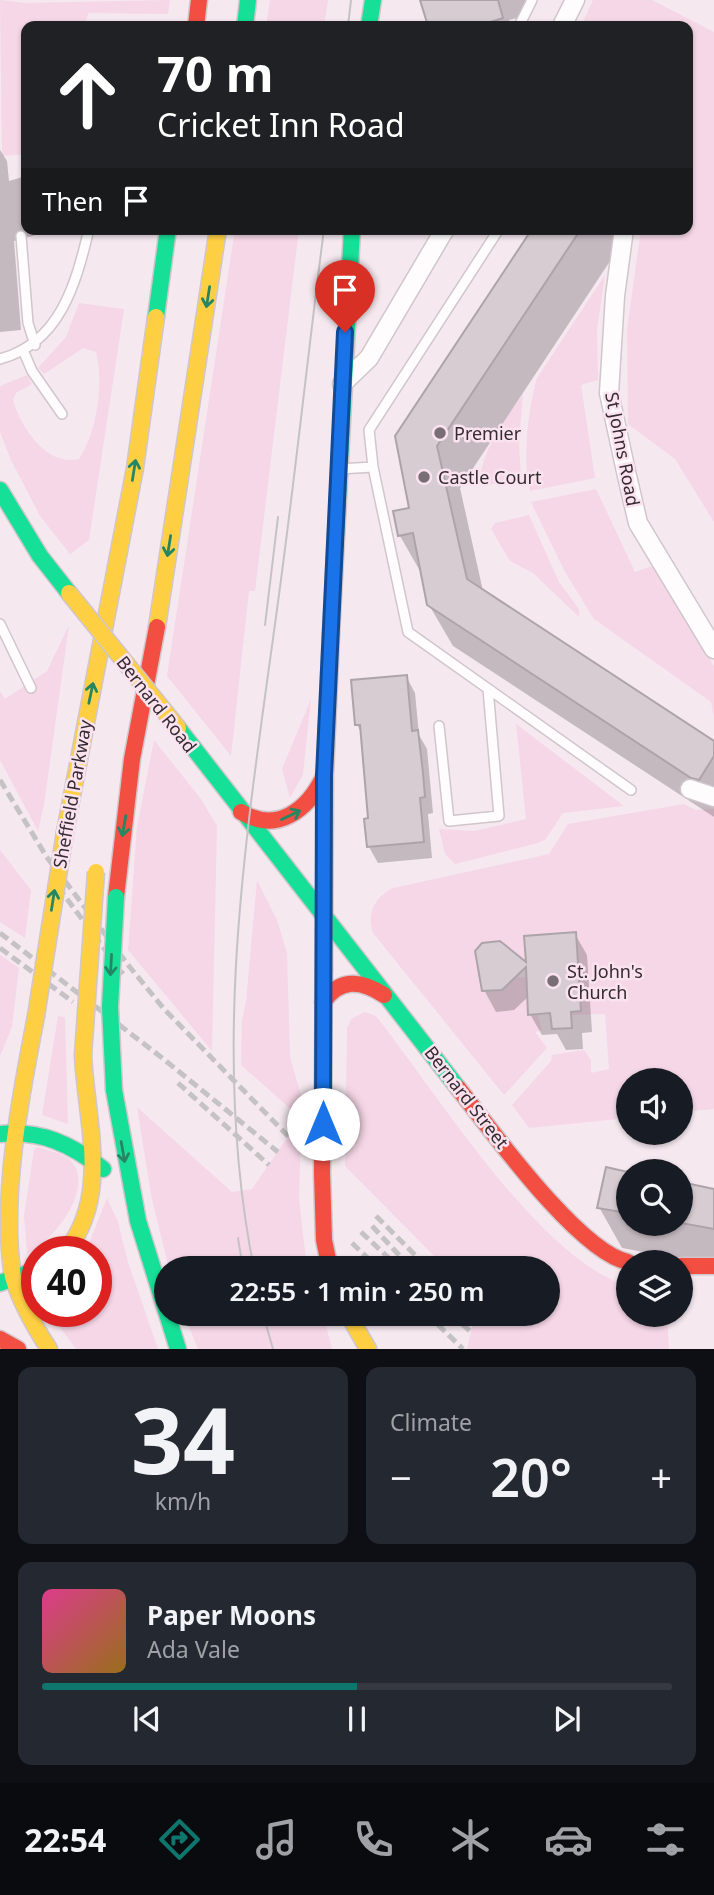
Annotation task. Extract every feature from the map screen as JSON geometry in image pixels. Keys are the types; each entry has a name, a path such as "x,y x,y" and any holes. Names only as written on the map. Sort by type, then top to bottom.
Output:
{"main road":[{"path":"197,21 200,0"},
{"path":"246,21 248,0"},
{"path":"370,21 373,0"},
{"name":"Sheffield Parkway","path":"49,1349 20,1309 5,1281 2,1208 7,1133 33,1035 65,832 135,468 167,235"},
{"path":"178,1349 153,1277 135,1213 114,1090 110,1007 116,897 132,758 153,653 217,235"},
{"path":"327,1256 324,1240 322,1174 324,775 337,469 352,235"},
{"name":"Bernard Road","path":"0,490 40,556 241,812 323,911"},
{"path":"113,785 132,758"},
{"path":"241,812 250,819 267,821 282,820 297,814 316,795 324,775"},
{"path":"78,1236 92,1207 93,1161 83,1055 98,853"},
{"name":"Bernard Street","path":"323,911 485,1122 578,1233 606,1255 616,1258"},
{"path":"323,1002 331,989 349,982 374,988 391,1000"},
{"path":"4,1089 19,1067 33,1035"},
{"path":"7,1133 52,1136 76,1147 117,1183 135,1213"},
{"path":"693,1266 714,1266"},
{"path":"355,1326 368,1349"},
{"path":"0,1339 18,1349"}],"street":[{"path":"564,21 575,0"},
{"path":"342,384 369,358 441,235"},
{"name":"St Johns Road","path":"623,235 615,296 609,393 638,523 714,649"},
{"path":"690,789 714,797"}],"lane":[{"path":"522,21 532,0"},
{"path":"0,359 35,345 55,322 67,299 87,235"},
{"path":"495,235 369,430 373,467 408,632 631,790"},
{"path":"21,236 28,323 35,345"},
{"path":"23,350 32,372 62,414"},
{"path":"337,469 373,467"},
{"path":"0,624 31,688"},
{"path":"439,726 449,821 499,816 488,688"}],"shaded area":[{"path":"0,0 25,3 170,0 168,14 88,13 86,21 21,21 21,154 2,156"},
{"path":"270,0 328,0 325,21 267,21"},
{"path":"593,0 652,0 693,21 583,21"},
{"path":"693,21 714,32 714,522 675,459 628,424 627,330 640,235 693,235"},
{"path":"234,235 298,235 255,591 249,591 231,756 167,676"},
{"path":"605,275 597,329 598,380 581,385 595,478 530,491 526,465 527,434 537,378"},
{"path":"79,303 124,309 89,540 70,554 40,516 11,460 0,432 0,386 27,375 32,384 16,393 13,400 22,422 46,451 67,460 79,459 90,436 97,407 99,378 96,352 83,348 44,374 38,368 66,337"},
{"path":"523,394 519,443 521,478 488,485 481,481 484,460 495,436"},
{"path":"596,489 635,572 652,566 714,666 714,718 711,702 594,619 565,572 531,502"},
{"path":"529,515 559,582 579,609 579,617 533,573 510,561 491,529 495,523"},
{"path":"69,625 38,831 0,760 0,691 5,699 47,671"},
{"path":"311,699 303,774 290,798 282,769"},
{"path":"516,724 624,806 563,813 545,840 455,864 445,854 439,829 474,831 526,819"},
{"path":"154,740 201,799 217,826 212,1051 128,950 137,827"},
{"path":"684,804 696,810 714,809 714,1109 693,1111 693,1068 616,1068 616,1119 529,1128 512,1105 551,1061 552,1055 584,1050 591,1060 591,1073 609,1069 605,1014 571,1015 571,1012 581,1011 576,932 524,936 526,960 508,961 500,941 482,943 475,951 476,964 487,972 507,977 527,977 542,1030 535,1032 547,1048 504,1095 373,933 371,919 374,906 381,896 393,888 549,854 568,824"},
{"path":"0,850 31,890 25,938 0,922"},
{"path":"257,880 277,920 287,953 290,1057 302,1099 299,1199 306,1256 166,1256 151,1195 137,1107 232,1192 252,1189 301,1118 241,1065 242,1020"},
{"path":"0,955 19,968 12,1027 0,1056"},
{"path":"365,1012 376,1016 458,1127 525,1209 559,1243 594,1270 616,1280 616,1327 668,1327 669,1349 467,1349 472,1326 560,1326 560,1256 434,1256 345,1166 347,1028 352,1018"},
{"path":"58,1016 65,1017 68,1124 42,1115"},
{"path":"37,1147 58,1153 69,1159 77,1170 75,1197 69,1212 51,1236 26,1236 24,1215 34,1150"},
{"path":"107,1198 118,1222 128,1262 158,1349 76,1349 60,1327 112,1327 112,1236 92,1236"},
{"path":"189,1326 326,1326 332,1349 198,1349"}],"building":[{"path":"420,0 498,0 503,18 494,21 426,21"},
{"name":"Castle Court","path":"528,235 577,235 437,446 467,579 714,741 714,756 699,780 691,778 427,605 413,533 398,536 393,511 409,508 395,436"},
{"path":"407,675 412,731 418,730 423,773 425,797 420,798 424,842 367,847 364,819 368,818 360,725 355,725 351,680"},
{"name":"St. John's Church","path":"576,932 581,1011 571,1012 572,1028 552,1029 550,1013 528,1015 526,967 502,990 482,991 475,951 482,943 500,941 526,962 524,936"},
{"path":"606,1167 616,1169 616,1211 597,1208"},
{"path":"693,1185 714,1189 714,1229 693,1225"}],"tram line":[{"path":"349,21 351,0"},
{"path":"252,1256 241,1185 235,1102 234,1018 238,935 255,769 323,235"},
{"path":"265,625 278,517"},
{"path":"238,1238 241,1256"},
{"path":"266,1326 273,1349"}],"railway":[{"path":"0,780 46,856 129,966 164,1009 289,1137"},
{"path":"58,887 123,974"},
{"path":"0,933 161,1057 278,1152"},
{"path":"0,948 73,1002"},
{"path":"178,1083 269,1165"},
{"path":"376,1216 416,1256"},
{"path":"372,1226 400,1256"},
{"path":"361,1232 387,1256"},
{"path":"352,1243 366,1256"},
{"path":"439,1326 463,1349"},
{"path":"464,1326 471,1332"}],"traffic: fast":[{"path":"246,21 248,0"},
{"path":"370,21 373,0"},
{"path":"156,317 167,235"},
{"path":"331,634 352,235"},
{"path":"0,490 40,556 69,593"},
{"path":"178,728 458,1088"},
{"path":"114,1090 110,1007 116,897"},
{"path":"114,1090 138,1221 178,1349"},
{"path":"0,1134 29,1134 55,1141 79,1152 103,1169"},
{"path":"0,1283 21,1276"}],"traffic: slow":[{"path":"157,627 217,235"},
{"path":"65,832 135,468 156,317"},
{"path":"69,593 178,728"},
{"path":"324,969 325,775 331,634"},
{"path":"36,1016 65,832"},
{"path":"83,1055 96,872"},
{"path":"36,1016 14,1146 9,1214 10,1247 16,1287 49,1349"},
{"path":"76,1236 88,1206 92,1182 91,1131 83,1055"},
{"path":"355,1326 368,1349"}],"traffic: jam":[{"path":"197,21 199,0"},
{"path":"116,897 132,759 157,627"},
{"path":"241,812 267,820 290,815 309,799 324,776"},
{"path":"324,969 322,1173 324,1240 327,1256"},
{"path":"323,1002 336,989 351,984 367,986 384,995"},
{"path":"458,1088 562,1214 586,1237 616,1257"},
{"path":"693,1266 714,1266"},
{"path":"0,1339 18,1349"}],"place":[{"name":"Premier","path":"440,433"},
{"name":"Castle Court","path":"424,477"},
{"name":"St. John's Church","path":"553,981"}],"route":[{"path":"323,1124 324,775 345,332"}]}
